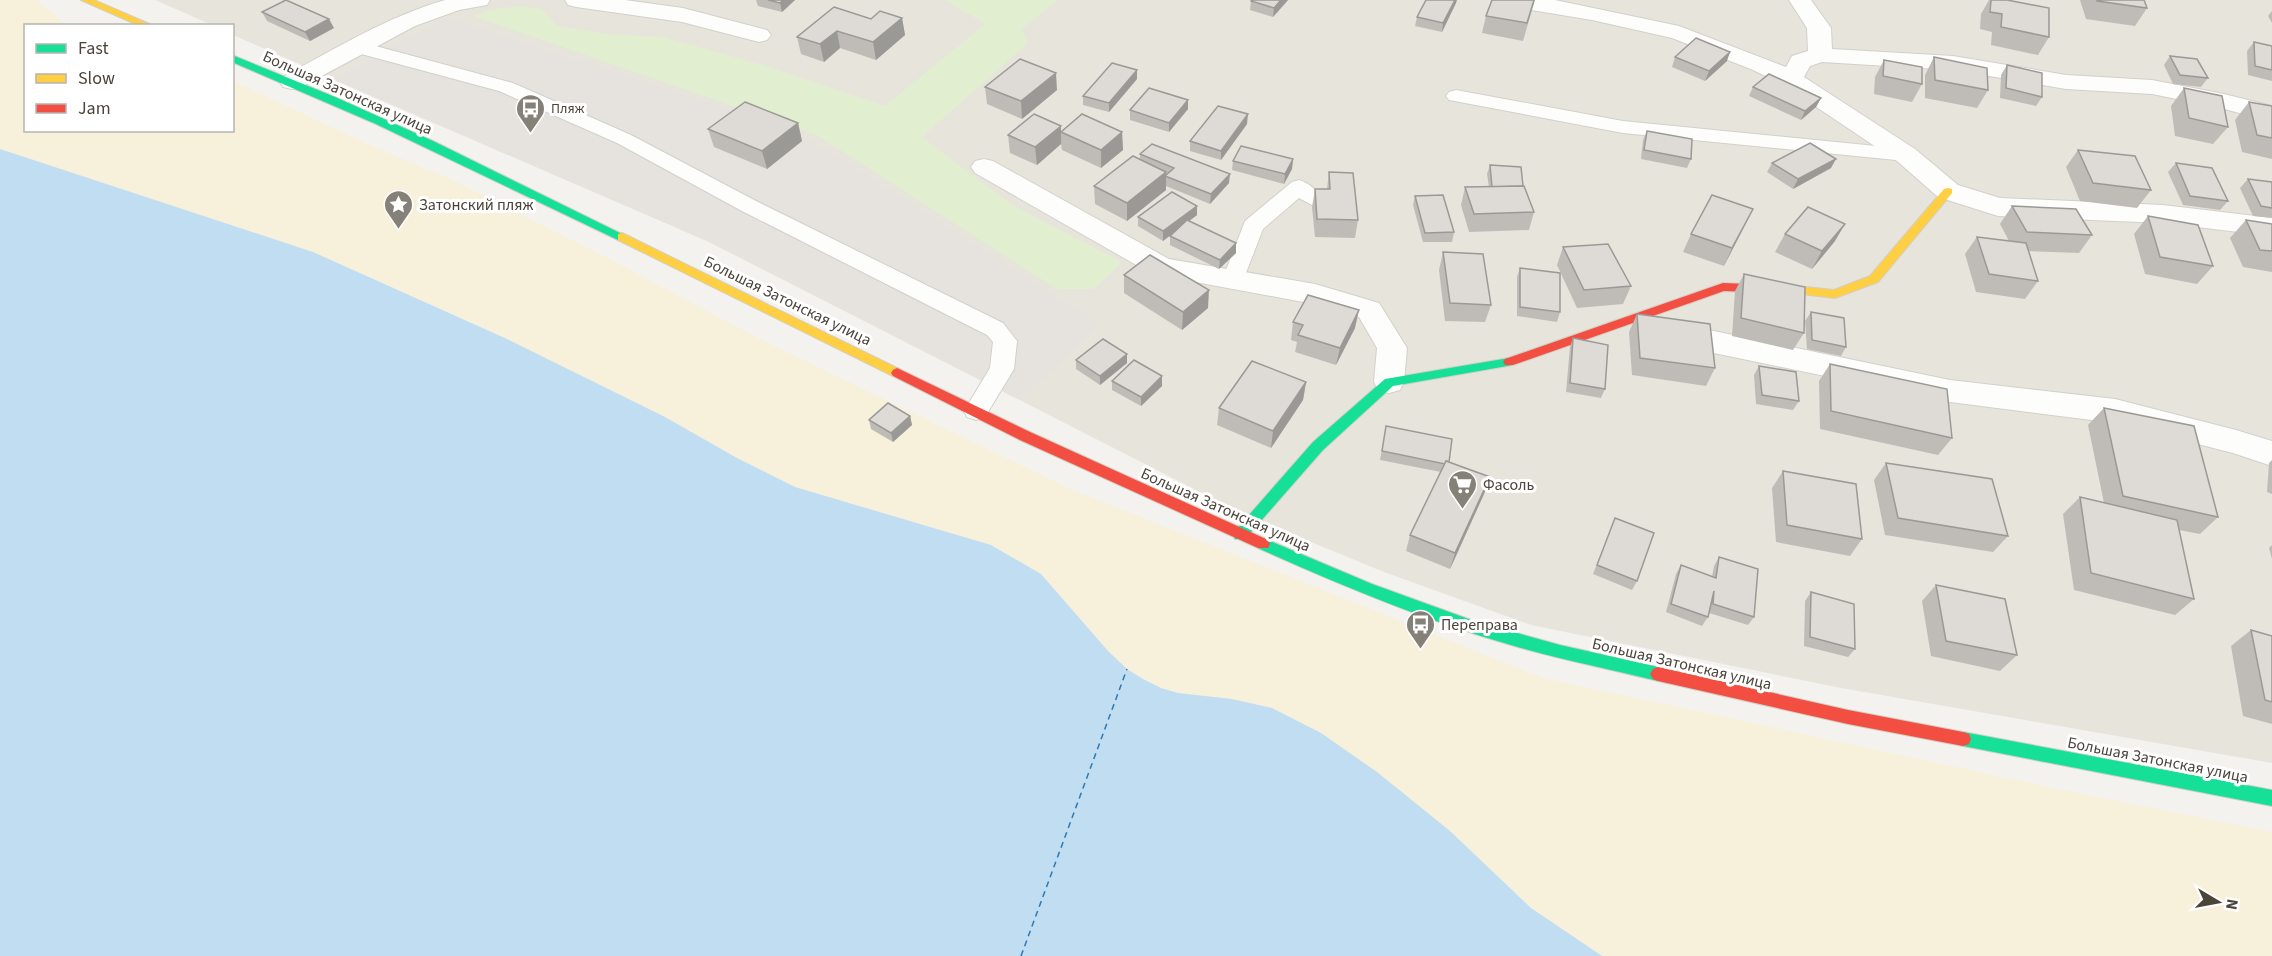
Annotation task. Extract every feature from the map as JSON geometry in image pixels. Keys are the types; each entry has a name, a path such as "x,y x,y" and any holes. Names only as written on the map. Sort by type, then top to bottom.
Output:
{"street":[{"path":"86,0 145,24"},
{"path":"292,82 426,13 455,2 479,0"},
{"path":"576,0 683,15 759,35"},
{"path":"1512,0 1592,13 1679,33 1762,65 1791,79 1906,155 1948,191 1998,207 2163,214 2272,227"},
{"path":"1800,0 1819,28 1820,55"},
{"path":"1791,79 1801,61 1820,55 1953,63 2009,70 2066,82 2152,87 2224,101 2272,114"},
{"name":"Большая Затонская улица","path":"234,59 292,82 532,193 1025,436 1240,535 1346,580 1432,612 1545,648 1848,717 2272,798"},
{"path":"984,167 1162,267 1315,294 1369,310 1392,348 1389,382"},
{"path":"1240,535 1318,446 1389,382 1508,362 1723,287 1758,286 1835,294 1845,291 1874,279 1948,191"},
{"path":"1631,319 1709,341 1950,391 2115,411 2236,442 2272,454"}],"lane":[{"path":"357,48 506,87 527,96 624,139 749,206 995,329 1005,341 1002,369 976,411"},
{"path":"1456,96 1623,127 1906,155"},
{"path":"1234,278 1253,226 1299,187 1312,198"}],"shaded area":[{"path":"155,0 2272,0 2272,763 1841,688 1531,625 1384,572 1245,515 707,241 234,35 234,24 210,24"},
{"path":"446,16 752,117 823,147 1100,324 1021,400 707,241 332,79"}],"green space":[{"path":"945,0 1058,0 1021,29 1028,43 922,137 1012,205 1122,262 1094,289 1057,289 817,135 473,16 507,7 542,9 557,26 607,34 663,37 763,65 885,106 985,24"}],"sand":[{"path":"0,0 37,0 65,24 24,24 24,132 234,132 234,81 368,144 457,182 758,338 1068,488 1543,678 2058,789 2272,832 2272,956 1602,956 1531,908 1450,831 1272,708 1232,699 1178,693 1161,688 1127,669 1108,651 1041,574 991,545 795,487 737,458 665,417 507,339 313,252 0,149"}],"water":[{"path":"0,149 313,252 507,339 665,417 737,458 795,487 991,545 1041,574 1108,651 1127,669 1143,679 1178,693 1232,699 1272,708 1321,733 1377,772 1450,831 1531,908 1602,956 0,956"}],"building":[{"path":"286,0 329,19 305,32 262,12"},
{"path":"1252,0 1281,0 1274,8"},
{"path":"1426,0 1455,0 1443,23 1417,17"},
{"path":"1492,0 1534,0 1527,23 1486,16"},
{"path":"1991,0 2007,0 2049,8 2049,37 2001,27 2002,14 1990,12"},
{"path":"2144,0 2147,8 2097,1"},
{"path":"834,7 871,19 880,11 902,18 873,42 837,31 820,44 797,37"},
{"path":"1696,38 1730,52 1709,71 1675,57"},
{"path":"2254,42 2272,46 2272,70 2255,66"},
{"path":"2170,56 2197,59 2208,78 2180,75"},
{"path":"1934,57 1987,68 1988,90 1935,80"},
{"path":"1020,59 1056,73 1021,101 985,87"},
{"path":"1884,60 1922,67 1922,84 1883,76"},
{"path":"1112,63 1137,70 1109,103 1083,96"},
{"path":"2007,65 2042,73 2042,97 2006,88"},
{"path":"1769,74 1821,98 1805,111 1753,87"},
{"path":"1149,88 1188,100 1169,123 1130,110"},
{"path":"2184,88 2222,96 2228,127 2189,118"},
{"path":"745,102 798,123 762,151 708,129"},
{"path":"2249,102 2272,106 2272,138 2257,135"},
{"path":"1218,106 1248,114 1221,151 1190,141"},
{"path":"1034,114 1061,126 1035,147 1008,135"},
{"path":"1082,114 1122,132 1101,150 1061,132"},
{"path":"1647,131 1692,139 1691,159 1644,150"},
{"path":"1810,143 1836,159 1798,179 1772,163"},
{"path":"1152,144 1230,174 1211,194 1165,176 1174,168 1140,154"},
{"path":"1241,146 1293,159 1285,174 1233,161"},
{"path":"2078,150 2135,156 2151,190 2093,183"},
{"path":"1133,156 1166,172 1127,203 1094,186"},
{"path":"2176,163 2212,168 2228,201 2190,196"},
{"path":"1490,165 1521,167 1523,186 1492,187"},
{"path":"1329,172 1353,173 1358,220 1317,219 1315,189 1330,189"},
{"path":"2248,179 2272,182 2272,208 2261,206"},
{"path":"1524,186 1534,212 1474,214 1465,187"},
{"path":"1172,192 1197,206 1163,231 1138,217"},
{"path":"1443,195 1454,232 1425,233 1415,196"},
{"path":"1712,195 1753,209 1732,248 1691,234"},
{"path":"2012,206 2076,209 2092,235 2027,232"},
{"path":"1808,207 1845,224 1822,251 1785,234"},
{"path":"2148,216 2198,225 2213,266 2160,257"},
{"path":"1187,220 1236,243 1220,260 1170,236"},
{"path":"2246,220 2272,224 2272,251 2260,250"},
{"path":"1977,237 2026,243 2038,281 1989,274"},
{"path":"1608,244 1631,286 1584,290 1563,247"},
{"path":"1443,252 1483,254 1491,305 1450,303"},
{"path":"1150,255 1209,290 1183,312 1124,275"},
{"path":"1520,268 1560,273 1560,312 1520,307"},
{"path":"1744,274 1805,287 1804,333 1741,318"},
{"path":"1308,295 1359,310 1340,348 1298,335 1303,325 1293,322"},
{"path":"1811,312 1844,318 1846,347 1812,340"},
{"path":"1637,314 1710,324 1715,368 1640,358"},
{"path":"1573,338 1608,345 1605,389 1570,383"},
{"path":"1103,339 1127,354 1100,376 1076,360"},
{"path":"1134,360 1162,376 1141,397 1112,381"},
{"path":"1252,361 1306,382 1273,431 1219,408"},
{"path":"1830,364 1947,389 1952,438 1831,411"},
{"path":"1759,366 1796,372 1799,401 1762,395"},
{"path":"888,403 910,416 891,433 869,420"},
{"path":"2104,408 2194,426 2218,517 2123,496"},
{"path":"1386,426 1452,439 1449,462 1446,461 1445,464 1382,451"},
{"path":"1446,461 1490,477 1455,553 1410,535"},
{"path":"1886,463 1992,479 2008,536 1898,518"},
{"path":"1783,471 1856,484 1862,539 1787,525"},
{"path":"2080,497 2177,520 2194,599 2091,573"},
{"path":"1615,518 1654,533 1637,581 1597,565"},
{"path":"1719,557 1758,569 1754,617 1713,604 1714,591 1708,617 1671,604 1681,565 1716,578"},
{"path":"1936,585 2005,599 2017,655 1946,641"},
{"path":"1811,592 1854,604 1855,649 1810,637"},
{"path":"2251,630 2272,636 2272,702 2265,700"}],"ferry route":[{"path":"1021,956 1127,669"}],"traffic: fast":[{"path":"234,59 380,121 622,237"},
{"path":"1240,535 1318,446 1389,382 1509,362"},
{"path":"1263,544 1367,589 1474,627 1560,652 1658,674"},
{"path":"1963,739 2272,798"}],"traffic: slow":[{"path":"86,0 145,24"},
{"path":"1796,290 1835,294 1874,279 1948,191"},
{"path":"622,237 897,373"}],"traffic: jam":[{"path":"1509,362 1723,287 1796,290"},
{"path":"897,373 1025,436 1263,544"},
{"path":"1658,674 1848,717 1963,739"}],"place":[{"name":"Пляж","path":"530,134"},
{"name":"Затонский пляж","path":"398,230"},
{"name":"Фасоль","path":"1462,510"},
{"name":"Переправа","path":"1420,650"}]}
